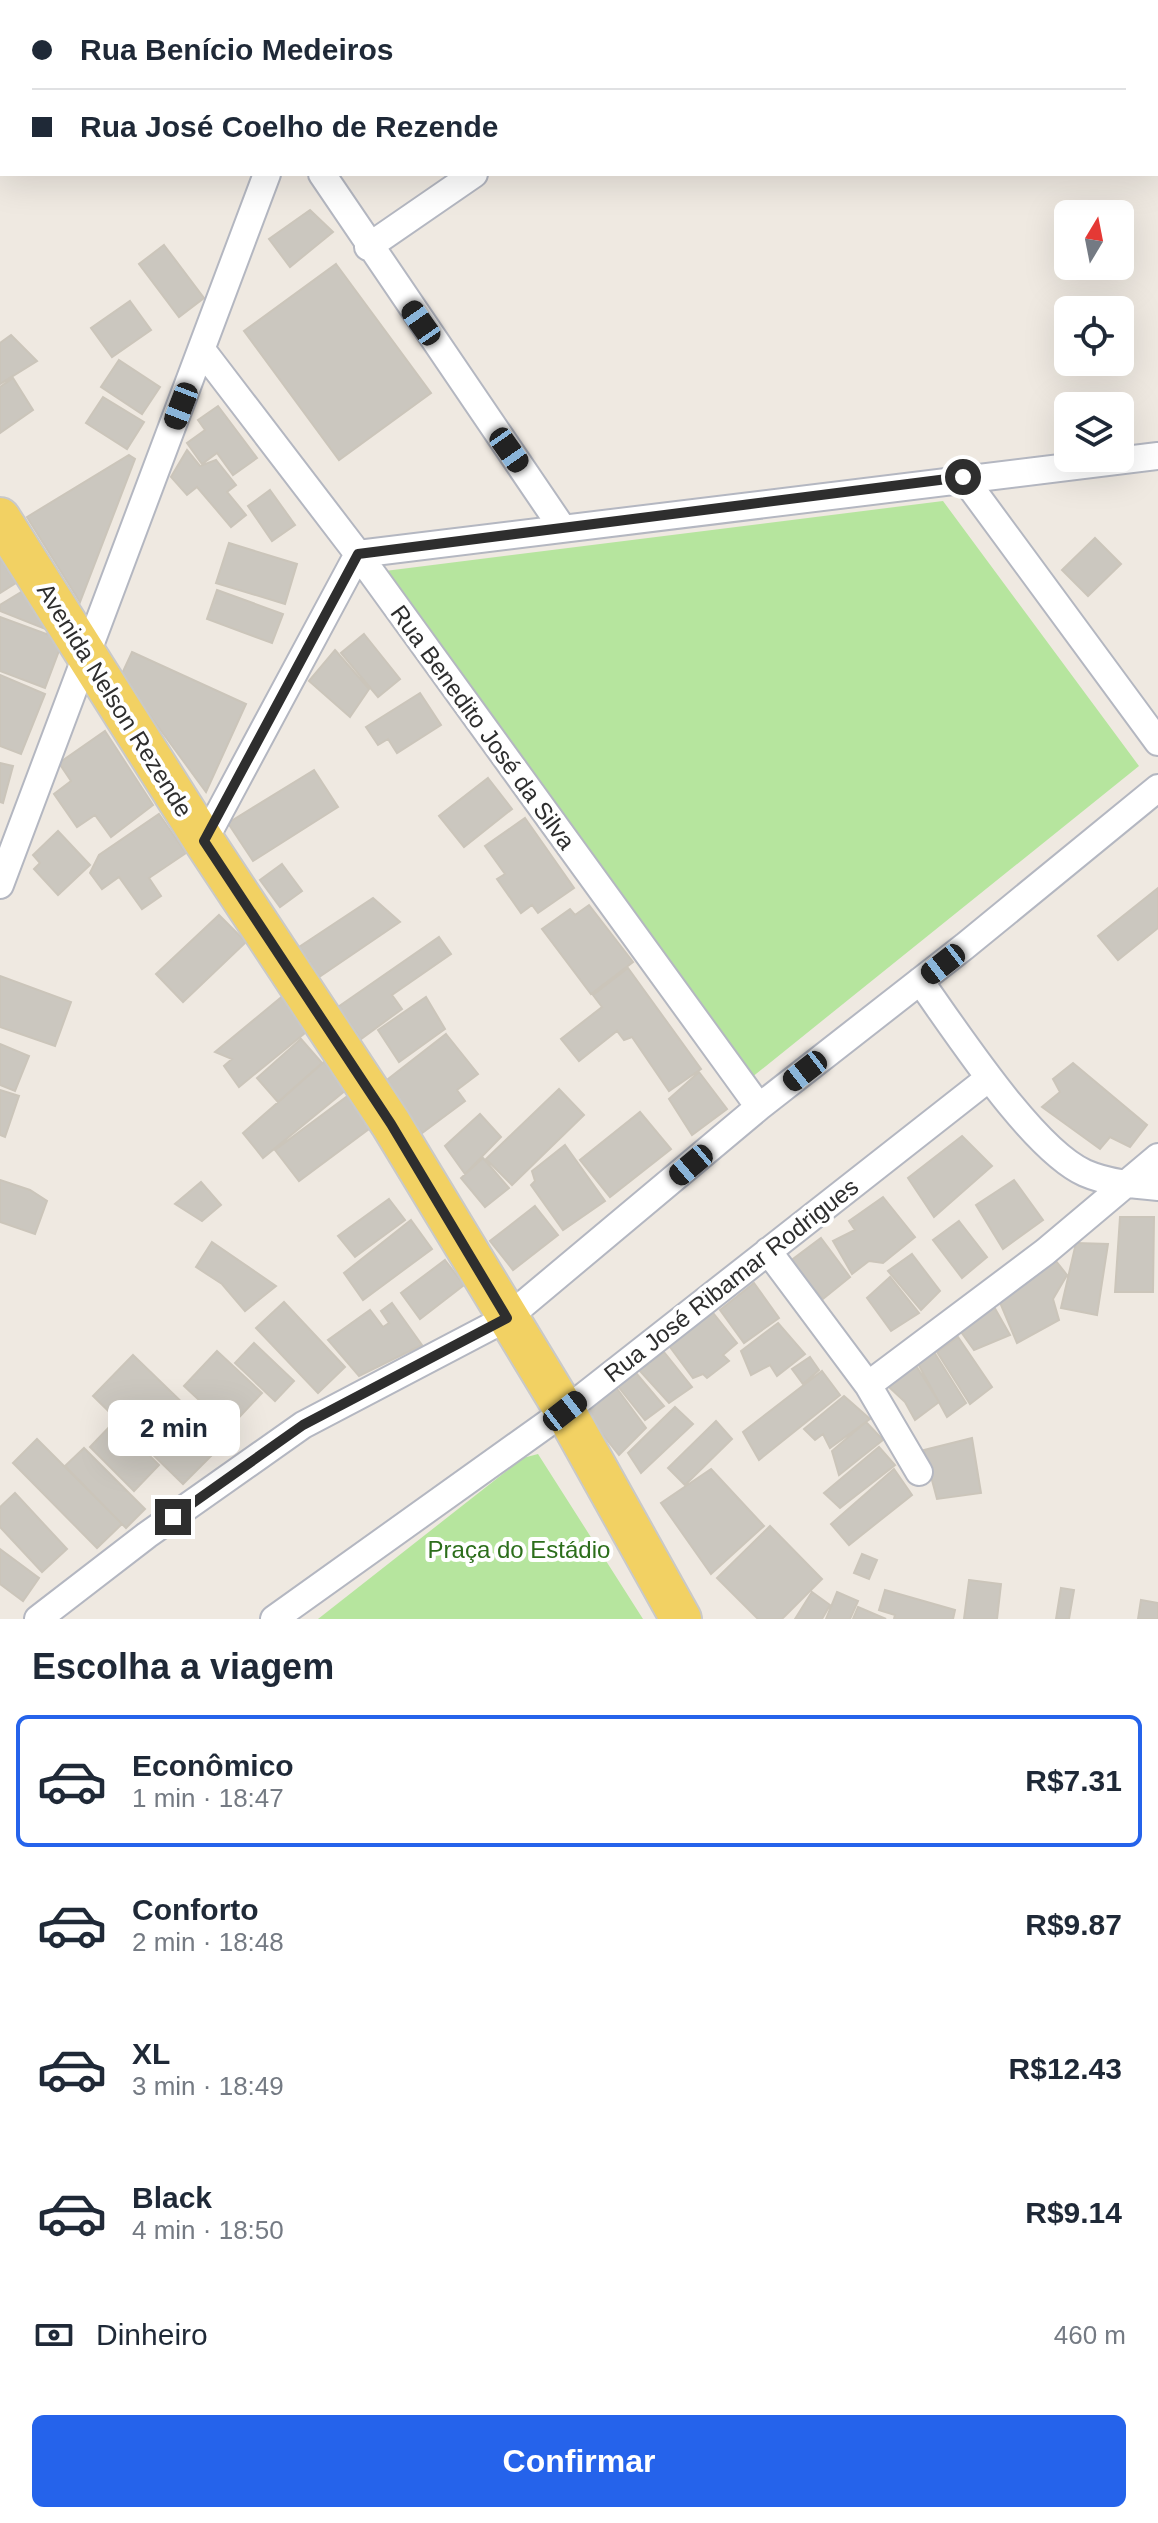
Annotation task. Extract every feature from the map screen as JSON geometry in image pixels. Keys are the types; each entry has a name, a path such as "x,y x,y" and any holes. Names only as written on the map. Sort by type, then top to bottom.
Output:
{"main road":[{"name":"Avenida Nelson Rezende","path":"0,518 204,841 391,1124 565,1411 681,1619"}],"street":[{"path":"0,885 266,176"},
{"path":"323,176 368,247 561,526"},
{"path":"368,247 471,176"},
{"name":"Rua Benedito José da Silva","path":"202,350 358,554 759,1107"},
{"path":"204,841 358,554 561,526 1158,456"},
{"path":"963,477 1158,742"},
{"path":"38,1619 147,1535 303,1425 507,1318 759,1107 1158,788"},
{"path":"920,981 989,1078 1043,1140 1071,1165 1100,1179 1158,1187"},
{"name":"Rua José Ribamar Rodrigues","path":"274,1619 565,1411 989,1078"},
{"path":"868,1385 1045,1252 1158,1157"},
{"path":"768,1251 868,1385 919,1472"}],"green space":[{"path":"943,501 1139,766 746,1082 385,571"},
{"name":"Praça do Estádio","path":"538,1454 643,1619 318,1619 523,1458"}],"building":[{"path":"310,210 333,232 290,267 269,239"},
{"path":"164,245 204,298 179,317 139,264"},
{"path":"336,264 431,393 339,460 244,331"},
{"path":"130,301 151,330 112,357 91,328"},
{"path":"11,335 37,361 0,384 0,343"},
{"path":"119,360 160,387 142,414 101,387"},
{"path":"13,378 33,410 0,433 0,387"},
{"path":"103,397 144,422 127,449 86,423"},
{"path":"218,406 257,458 233,475 217,453 202,464 187,443 205,430 198,420"},
{"path":"187,450 200,466 216,460 236,485 227,492 246,515 231,527 197,487 187,495 171,477"},
{"path":"129,455 135,459 80,602 27,517"},
{"path":"270,490 295,525 272,541 248,506"},
{"path":"1095,538 1121,564 1088,596 1062,570"},
{"path":"229,543 297,564 285,604 216,583"},
{"path":"0,558 16,583 0,593"},
{"path":"26,589 53,632 0,611 0,605"},
{"path":"217,590 283,614 272,643 207,619"},
{"path":"0,617 63,640 45,688 0,671"},
{"path":"364,634 400,679 378,697 341,653"},
{"path":"335,650 369,689 350,717 309,681"},
{"path":"132,652 246,704 206,792 121,676"},
{"path":"0,675 45,694 21,754 0,746"},
{"path":"420,693 441,725 397,753 388,739 378,745 366,727"},
{"path":"105,731 153,805 111,837 95,815 77,827 54,794 71,781 59,763"},
{"path":"0,763 13,766 3,803 0,802"},
{"path":"314,770 338,807 253,861 228,823"},
{"path":"488,778 512,809 464,847 439,816"},
{"path":"159,814 186,853 149,878 161,896 142,909 119,877 102,889 90,873 99,855"},
{"path":"525,818 574,888 538,913 532,905 521,913 497,879 505,874 485,846"},
{"path":"58,831 90,865 58,895 34,869 40,863 33,855"},
{"path":"282,864 302,891 280,907 260,880"},
{"path":"1158,888 1158,928 1118,960 1098,936"},
{"path":"373,898 400,922 319,977 299,947"},
{"path":"589,905 633,962 591,994 542,929 570,909 575,915"},
{"path":"219,915 246,942 183,1002 156,974"},
{"path":"439,937 451,954 392,995 402,1009 361,1039 338,1007"},
{"path":"628,968 701,1069 669,1091 632,1037 624,1040 617,1031 579,1061 561,1039 602,1007 593,995"},
{"path":"0,976 71,1002 55,1046 0,1027"},
{"path":"284,995 311,1028 239,1087 224,1066 232,1059 215,1052"},
{"path":"426,997 445,1029 399,1062 378,1030"},
{"path":"446,1034 478,1074 457,1090 465,1101 422,1133 383,1083"},
{"path":"301,1039 322,1063 278,1102 257,1078"},
{"path":"0,1044 29,1056 15,1091 0,1085"},
{"path":"324,1062 347,1089 263,1158 243,1133"},
{"path":"1073,1063 1147,1125 1130,1147 1110,1137 1100,1149 1042,1107 1060,1092 1053,1079"},
{"path":"699,1072 727,1109 692,1135 669,1099"},
{"path":"559,1089 584,1115 512,1185 486,1159"},
{"path":"0,1090 19,1096 5,1137 0,1135"},
{"path":"353,1092 377,1123 299,1181 275,1150"},
{"path":"640,1112 671,1149 610,1197 580,1160"},
{"path":"480,1114 501,1137 465,1174 445,1146"},
{"path":"962,1136 992,1166 934,1217 908,1178"},
{"path":"565,1145 605,1201 563,1230 531,1185 535,1181 532,1171"},
{"path":"483,1158 509,1188 485,1207 461,1178"},
{"path":"0,1180 30,1190 47,1201 35,1234 0,1222"},
{"path":"1014,1180 1043,1220 1003,1249 976,1205"},
{"path":"201,1182 221,1205 202,1221 175,1204"},
{"path":"883,1197 915,1237 883,1263 869,1261 852,1274 833,1241 855,1230 849,1221"},
{"path":"389,1199 405,1220 355,1257 338,1236"},
{"path":"535,1206 558,1235 513,1270 490,1241"},
{"path":"1120,1217 1154,1217 1153,1292 1115,1292"},
{"path":"411,1220 432,1249 363,1300 344,1273"},
{"path":"959,1221 987,1257 962,1278 933,1240"},
{"path":"821,1238 850,1277 823,1299 789,1262"},
{"path":"212,1242 276,1286 245,1311 222,1284 196,1267"},
{"path":"1076,1243 1108,1244 1097,1315 1061,1308"},
{"path":"912,1254 940,1291 921,1310 888,1271"},
{"path":"445,1260 464,1285 420,1319 401,1293"},
{"path":"1056,1261 1067,1275 1053,1299 1059,1320 1017,1343 999,1300"},
{"path":"890,1277 919,1313 891,1331 867,1298"},
{"path":"754,1283 779,1318 744,1343 720,1310"},
{"path":"284,1302 345,1367 318,1393 256,1328"},
{"path":"392,1303 422,1345 359,1376 328,1340 370,1310 383,1327 389,1323 381,1311"},
{"path":"993,1305 1010,1335 974,1350 959,1329"},
{"path":"710,1309 737,1343 723,1355 729,1361 707,1378 703,1374 693,1378 667,1343"},
{"path":"778,1323 805,1354 777,1376 770,1365 751,1375 741,1351"},
{"path":"958,1337 992,1387 970,1404 937,1352"},
{"path":"254,1343 294,1381 275,1401 235,1363"},
{"path":"217,1351 262,1393 229,1428 184,1386"},
{"path":"664,1352 692,1387 669,1403 639,1370"},
{"path":"934,1352 966,1403 947,1417 916,1360"},
{"path":"133,1355 224,1443 183,1484 93,1396"},
{"path":"810,1357 819,1370 803,1384 792,1369"},
{"path":"915,1364 939,1402 915,1420 905,1402 889,1387"},
{"path":"822,1371 840,1395 759,1460 743,1432"},
{"path":"636,1373 664,1406 645,1420 617,1385"},
{"path":"615,1386 646,1428 619,1455 580,1406"},
{"path":"844,1396 870,1419 830,1448 823,1434 815,1440 804,1429"},
{"path":"675,1407 693,1424 641,1473 628,1453"},
{"path":"115,1421 159,1465 134,1491 90,1447"},
{"path":"716,1421 732,1439 685,1485 668,1468"},
{"path":"866,1422 883,1440 839,1475 832,1451"},
{"path":"972,1438 981,1493 937,1499 924,1450"},
{"path":"37,1439 122,1524 97,1548 13,1463"},
{"path":"879,1447 895,1465 840,1508 824,1493"},
{"path":"84,1448 145,1509 126,1528 65,1466"},
{"path":"711,1469 764,1526 711,1574 661,1503"},
{"path":"894,1469 912,1495 849,1545 831,1524"},
{"path":"15,1493 67,1549 42,1572 0,1527 0,1507"},
{"path":"770,1526 822,1579 782,1619 758,1619 717,1578"},
{"path":"0,1549 39,1578 23,1601 0,1584"},
{"path":"862,1554 877,1560 869,1579 854,1573"},
{"path":"969,1580 1001,1584 997,1619 964,1619"},
{"path":"1061,1588 1074,1590 1069,1619 1056,1619"},
{"path":"885,1590 955,1610 953,1619 894,1619 895,1615 879,1610"},
{"path":"812,1592 830,1605 822,1619 795,1619"},
{"path":"837,1592 858,1601 850,1619 826,1619"},
{"path":"1141,1600 1158,1603 1158,1619 1138,1619"},
{"path":"858,1607 886,1619 853,1619"}],"route":[{"path":"173,1517 303,1425 507,1318 391,1124 204,841 358,554 963,477"}]}
